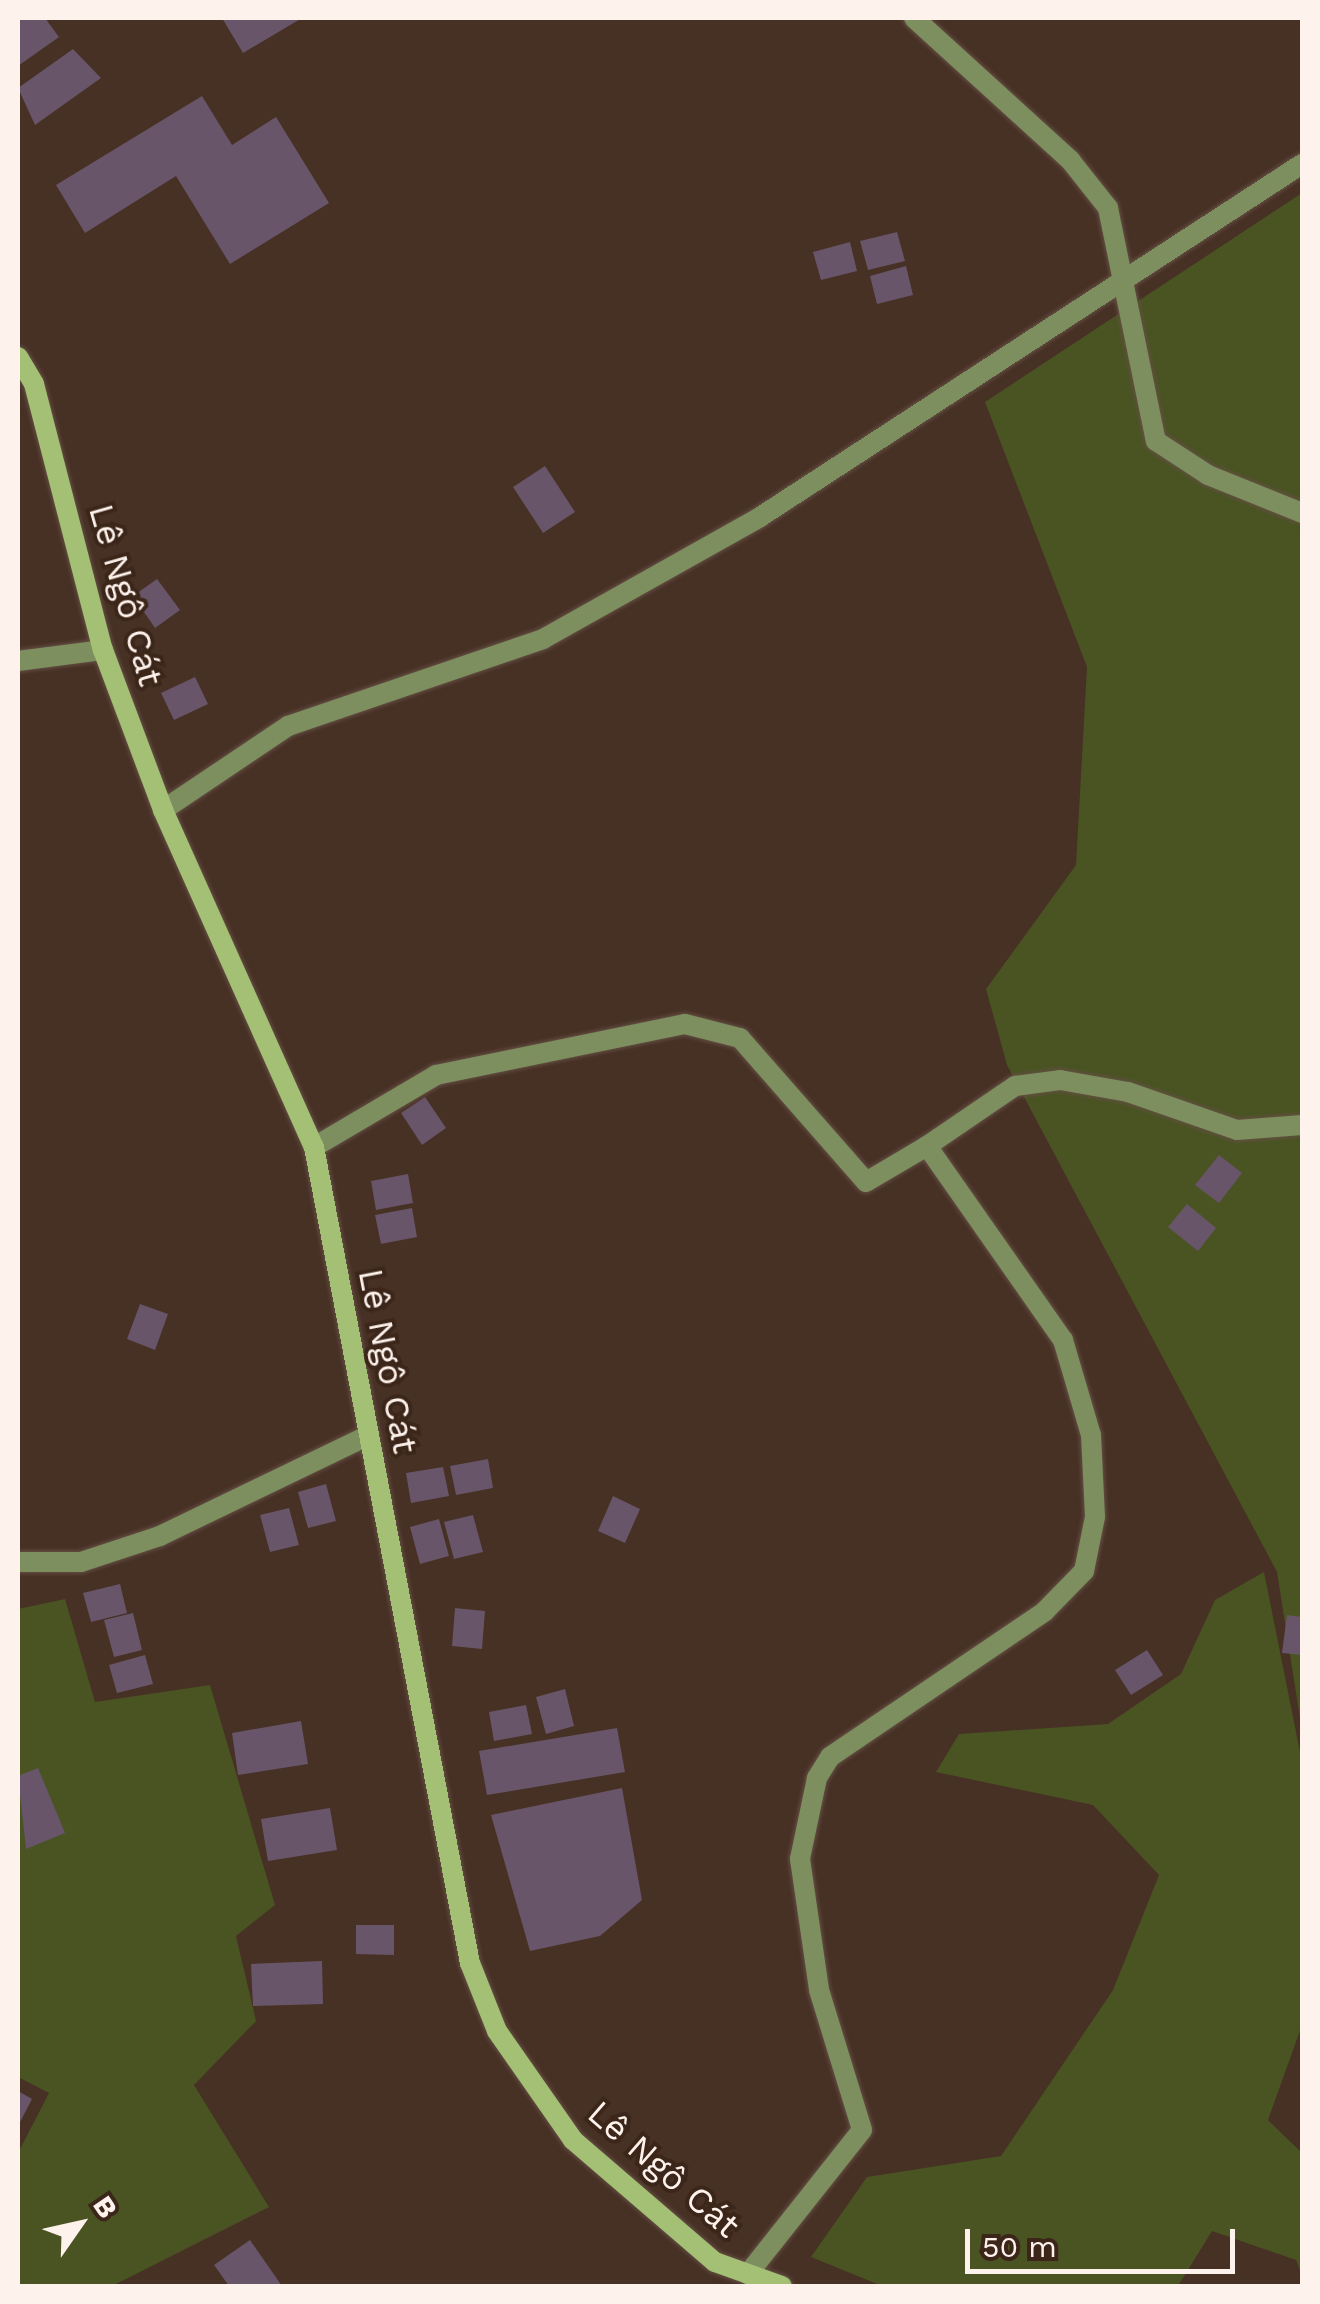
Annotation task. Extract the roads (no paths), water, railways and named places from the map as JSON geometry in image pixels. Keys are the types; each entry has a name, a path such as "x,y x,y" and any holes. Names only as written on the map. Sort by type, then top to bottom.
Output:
{"street":[{"path":"914,18 1070,160 1108,208 1127,275 1156,441 1208,475 1302,513"},
{"path":"163,810 288,726 542,639 915,424 1127,275 1302,164"},
{"name":"Lê Ngô Cát","path":"18,357 34,384 103,650 163,810 314,1147 470,1964 497,2031 574,2140 715,2262 782,2286"},
{"path":"18,662 103,650"},
{"path":"314,1147 436,1076 685,1024 740,1038 866,1182 1015,1086 1060,1080 1128,1092 1237,1130 1302,1124"},
{"path":"748,2274 862,2130 819,1990 800,1859 817,1778 830,1756 1044,1612 1084,1571 1096,1518 1091,1434 1063,1340 927,1146"},
{"path":"18,1562 81,1562 160,1536 369,1435"}]}
